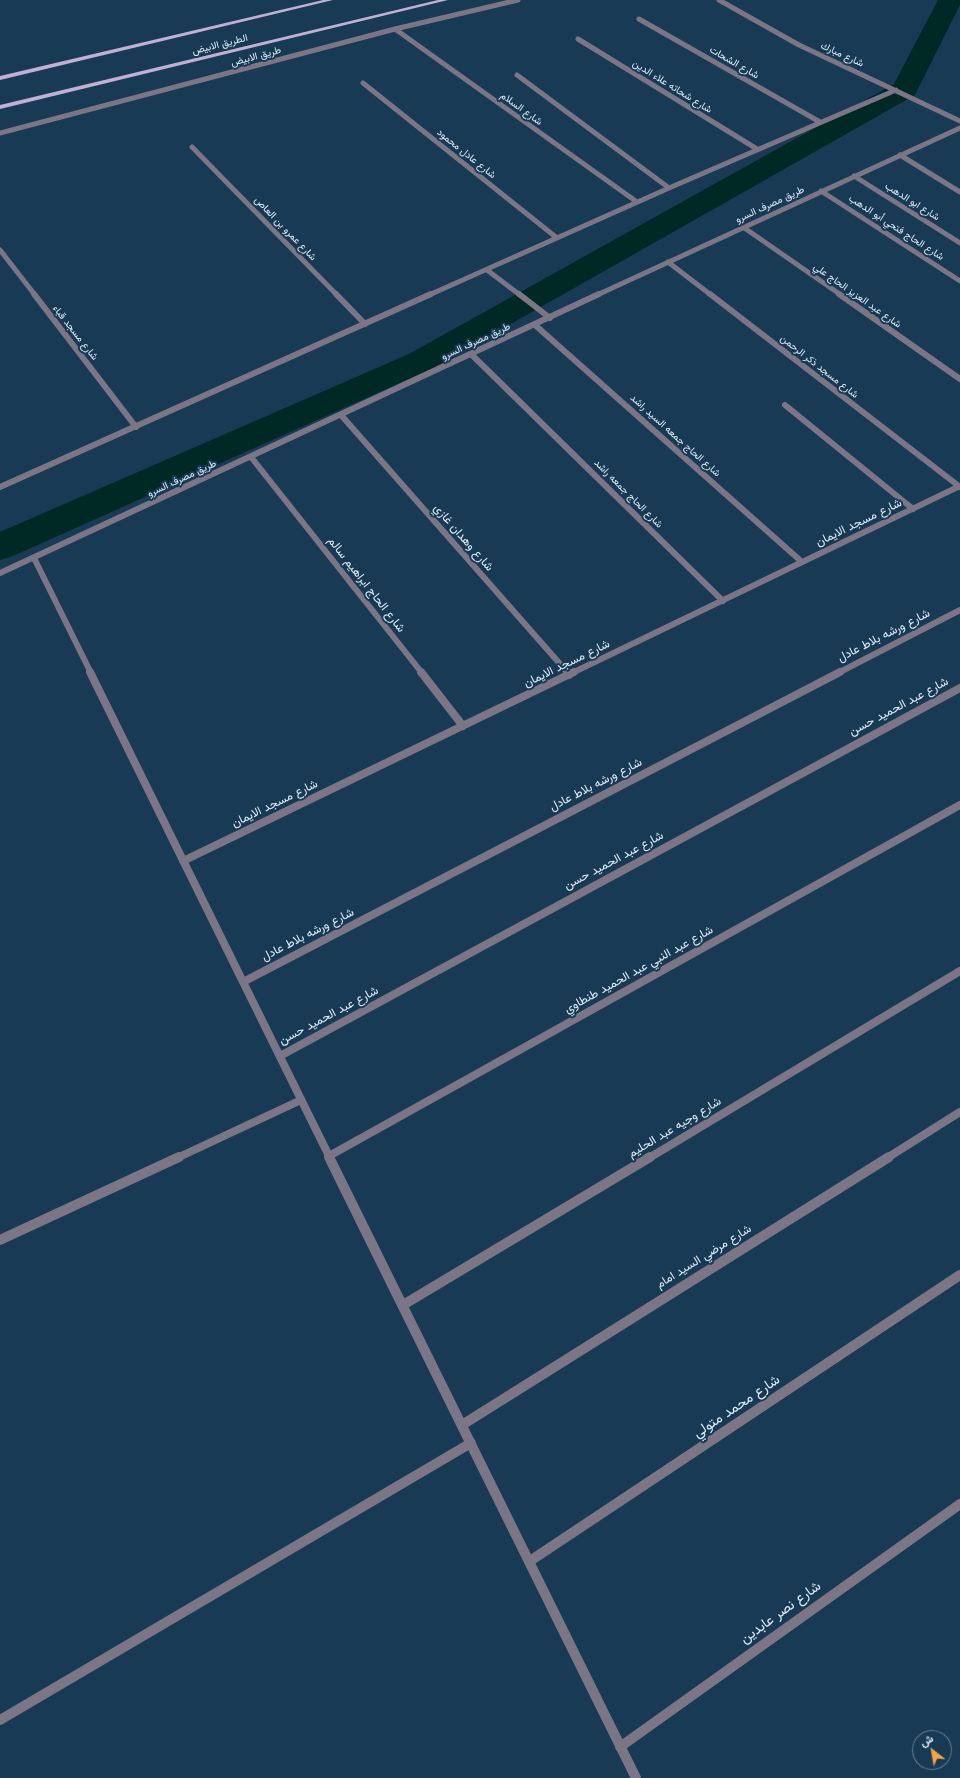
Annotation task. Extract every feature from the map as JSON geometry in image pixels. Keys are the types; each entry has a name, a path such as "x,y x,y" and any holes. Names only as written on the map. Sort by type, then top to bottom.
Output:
{"main road":[{"name":"الطريق الابيض","path":"0,78 330,0"},
{"name":"الطريق الابيض","path":"0,107 445,0"}],"street":[{"name":"طريق الابيض","path":"0,133 395,29 518,0"},
{"name":"شارع مبارك","path":"719,0 799,45 960,121"},
{"name":"شارع الشحات","path":"639,19 820,122"},
{"name":"شارع السلام","path":"395,29 637,202"},
{"name":"شارع شحاته علاء الدين","path":"578,39 757,149"},
{"path":"516,76 670,188"},
{"name":"شارع عادل محمود","path":"363,83 557,238"},
{"path":"0,487 637,202 896,90"},
{"name":"طريق مصرف السرو","path":"0,573 821,191 960,128"},
{"name":"شارع عمرو بن العاص","path":"192,147 365,324"},
{"path":"900,155 960,192"},
{"name":"شارع ابو الدهب","path":"854,176 960,243"},
{"name":"شارع الحاج فتحي أبو الدهب","path":"821,191 960,281"},
{"name":"شارع عبد العزيز الحاج علي","path":"744,227 960,379"},
{"name":"شارع مسجد قباء","path":"0,250 136,427"},
{"name":"شارع مسجد ذكر الرحمن","path":"668,262 960,487"},
{"path":"487,270 550,318"},
{"name":"شارع الحاج جمعه السيد راشد","path":"535,324 802,562"},
{"name":"شارع الحاج جمعه راشد","path":"471,354 723,601"},
{"path":"785,405 913,509"},
{"name":"شارع وهدان غازي","path":"341,415 569,675"},
{"name":"شارع الحاج ابراهيم سالم","path":"251,457 463,726"},
{"name":"شارع مسجد الايمان","path":"183,861 960,487"},
{"path":"34,558 636,1778"},
{"name":"شارع ورشه بلاط عادل","path":"243,982 960,610"},
{"name":"شارع عبد الحميد حسن","path":"280,1056 960,688"},
{"name":"شارع عبد النبي عبد الحميد طنطاوي","path":"329,1156 960,805"},
{"name":"شارع وجيه عبد الحليم","path":"403,1305 960,972"},
{"path":"0,1240 301,1100"},
{"name":"شارع مرضي السيد امام","path":"462,1425 960,1112"},
{"name":"شارع محمد متولي","path":"530,1561 960,1275"},
{"path":"0,1720 470,1443"},
{"name":"شارع نصر عابدين","path":"620,1747 960,1504"}],"waterway":[{"path":"0,547 421,361 905,89 950,0"}]}
